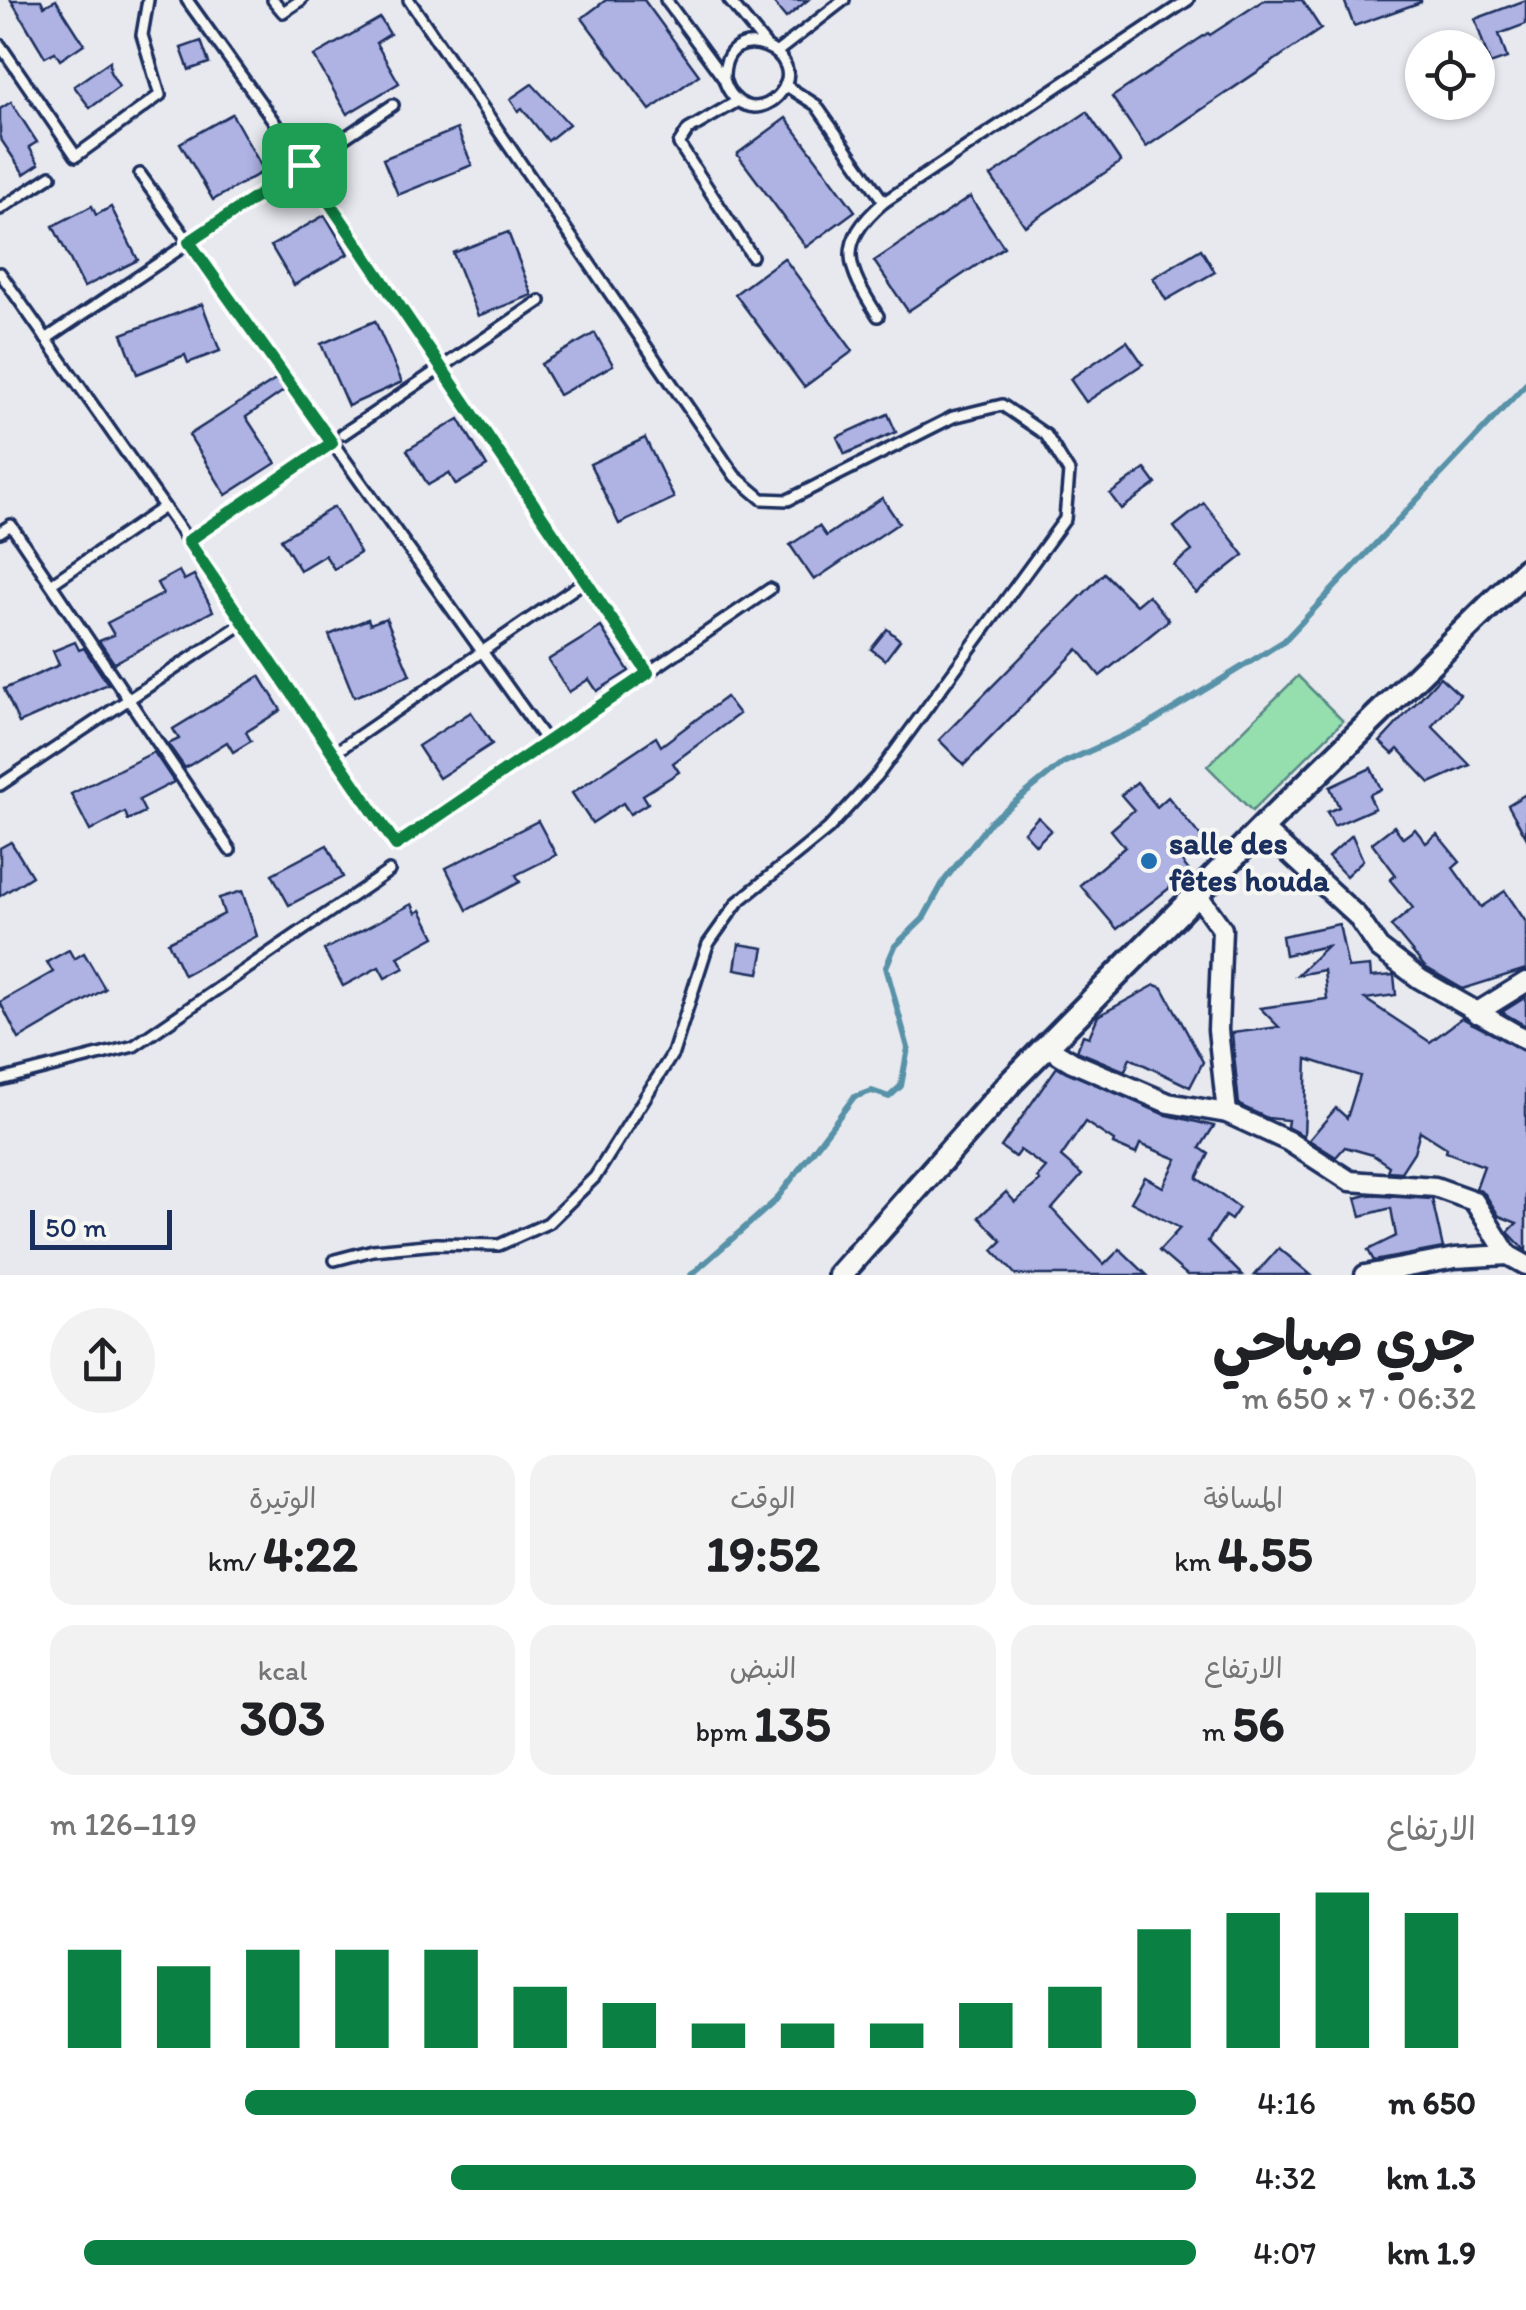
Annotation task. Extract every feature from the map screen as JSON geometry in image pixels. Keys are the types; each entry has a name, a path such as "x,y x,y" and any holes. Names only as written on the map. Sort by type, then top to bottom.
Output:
{"street":[{"path":"840,1275 1046,1046 1526,570"},
{"path":"1262,828 1357,916 1380,948 1420,979 1526,1040"},
{"path":"1197,894 1222,929 1218,1030 1227,1113"},
{"path":"1476,1013 1526,982"},
{"path":"1046,1046 1072,1062 1168,1103 1227,1113 1288,1141 1350,1180 1435,1186 1474,1201 1508,1255 1526,1265"},
{"path":"1365,1275 1455,1258 1508,1255"}],"lane":[{"path":"0,45 76,156 160,95 142,36 148,0"},
{"path":"187,0 304,165 648,673"},
{"path":"274,0 283,12 301,0"},
{"path":"335,1260 373,1250 499,1244 548,1223 596,1177 673,1053 708,944 738,902 828,830 878,776 1065,518 1068,472 1046,436 1002,405 953,418 788,500 762,499 736,476 409,0"},
{"path":"666,0 724,79"},
{"path":"728,0 786,65 785,85 772,100 749,106 736,102 728,92 724,67 735,50 754,42 765,44"},
{"path":"777,52 844,0"},
{"path":"878,316 851,270 849,252 866,218 884,202 1188,0"},
{"path":"785,85 816,105 884,202"},
{"path":"736,102 688,130 679,144 752,256"},
{"path":"46,339 393,105"},
{"path":"140,174 547,742"},
{"path":"0,209 51,176"},
{"path":"0,273 246,622 396,845 770,589"},
{"path":"344,434 540,301"},
{"path":"188,541 332,443"},
{"path":"51,584 164,506"},
{"path":"0,532 11,525 230,850"},
{"path":"334,753 585,581"},
{"path":"0,785 246,622"},
{"path":"0,1080 134,1046 389,871"}],"green space":[{"path":"1298,676 1343,721 1252,811 1207,766"}],"building":[{"path":"11,0 41,0 44,6 56,0 84,44 60,60 55,52 45,57"},
{"path":"606,0 644,0 699,75 650,110 582,18"},
{"path":"771,0 808,0 786,18"},
{"path":"1264,0 1302,0 1321,29 1146,147 1112,97"},
{"path":"1344,0 1421,0 1421,2 1354,26"},
{"path":"1526,0 1526,24 1499,34 1507,58 1495,62 1495,30 1479,30 1475,19"},
{"path":"380,18 390,34 376,43 399,83 347,114 314,56"},
{"path":"201,41 209,63 189,70 181,48"},
{"path":"110,61 110,72 119,87 90,108 74,86"},
{"path":"532,84 569,124 548,141 510,99"},
{"path":"11,102 37,142 29,147 39,164 24,174 0,138 0,109"},
{"path":"1087,112 1121,162 1025,226 991,176"},
{"path":"232,114 264,171 213,200 180,143"},
{"path":"786,118 855,211 806,247 737,154"},
{"path":"457,129 472,165 398,195 383,159"},
{"path":"970,197 1004,247 908,311 874,261"},
{"path":"92,206 96,215 111,207 138,260 84,287 53,226"},
{"path":"325,215 348,254 294,285 271,246"},
{"path":"508,232 532,295 478,316 453,253"},
{"path":"1201,249 1215,272 1166,300 1153,278"},
{"path":"784,258 853,351 804,387 735,294"},
{"path":"202,304 220,351 188,363 185,355 137,374 122,334"},
{"path":"375,321 402,382 348,406 321,344"},
{"path":"595,333 613,365 559,395 541,364"},
{"path":"1127,341 1143,364 1086,402 1070,379"},
{"path":"277,379 285,390 246,417 276,463 226,495 189,435"},
{"path":"888,414 896,432 845,454 837,437"},
{"path":"459,419 487,466 456,485 449,473 428,485 407,450"},
{"path":"645,438 674,498 619,524 590,464"},
{"path":"1145,469 1156,484 1121,509 1110,494"},
{"path":"882,498 899,523 814,580 790,545 819,526 826,536"},
{"path":"1204,503 1244,555 1196,593 1174,565 1192,551 1174,527"},
{"path":"334,507 360,553 334,569 325,555 300,570 281,539"},
{"path":"179,571 184,580 194,575 213,611 114,663 99,641 114,635 107,623 163,594 157,583"},
{"path":"1104,573 1136,605 1148,595 1169,620 1100,676 1078,649 964,765 939,740"},
{"path":"386,618 410,675 354,697 329,635 368,619 370,624"},
{"path":"601,627 629,671 597,691 589,679 569,692 548,660"},
{"path":"887,629 900,640 885,660 871,649"},
{"path":"75,642 79,650 84,648 108,684 19,723 4,689 59,665 53,651"},
{"path":"260,676 281,710 246,732 251,741 233,752 227,742 185,768 168,744 179,739 173,729"},
{"path":"1440,677 1460,695 1432,726 1470,765 1430,783 1398,749 1393,754 1380,742"},
{"path":"726,697 739,714 673,763 679,772 643,795 648,803 630,814 623,803 592,823 572,793 656,737 661,746"},
{"path":"471,712 492,744 439,778 418,746"},
{"path":"154,752 174,782 139,800 145,812 128,820 125,812 90,831 71,794"},
{"path":"1371,768 1381,789 1369,795 1375,808 1334,826 1327,812 1339,807 1330,787"},
{"path":"1137,782 1157,807 1168,797 1206,843 1183,863 1190,872 1117,929 1080,885 1125,847 1111,830 1134,810 1121,795"},
{"path":"1526,794 1526,837 1508,805"},
{"path":"1038,817 1051,830 1036,845 1024,832"},
{"path":"538,821 556,855 516,875 520,882 467,910 446,868"},
{"path":"1394,826 1403,838 1415,829 1426,843 1437,834 1460,862 1453,868 1481,907 1505,891 1526,922 1526,969 1463,989 1425,967 1391,926 1413,908 1390,880 1396,875 1372,843"},
{"path":"1352,835 1363,860 1346,876 1328,857"},
{"path":"11,842 32,876 0,896 0,848"},
{"path":"327,845 343,877 289,905 272,874"},
{"path":"242,891 257,936 184,975 168,942 224,914 219,898"},
{"path":"412,904 416,913 421,910 435,937 398,957 404,968 385,978 379,967 343,986 324,950"},
{"path":"1339,924 1348,968 1370,966 1371,977 1394,975 1396,995 1365,999 1430,1042 1462,1018 1526,1052 1526,1251 1508,1232 1517,1223 1499,1216 1485,1194 1476,1188 1484,1166 1446,1152 1447,1148 1420,1131 1414,1152 1401,1172 1387,1171 1389,1166 1373,1155 1345,1147 1336,1157 1309,1140 1336,1108 1347,1118 1360,1076 1307,1059 1304,1136 1287,1127 1288,1120 1267,1118 1239,1105 1232,1033 1279,1027 1260,1008 1327,999 1324,970 1297,975 1327,946 1285,955 1282,936"},
{"path":"739,944 764,948 759,973 735,969"},
{"path":"69,950 74,959 84,953 105,989 19,1039 0,1002 53,972 47,962"},
{"path":"1155,985 1163,988 1203,1062 1190,1087 1130,1058 1125,1071 1077,1051 1083,1035 1089,1037 1098,1016"},
{"path":"1526,997 1526,1026 1502,1012"},
{"path":"1057,1067 1163,1114 1214,1126 1200,1148 1209,1154 1197,1178 1239,1208 1231,1220 1225,1216 1208,1241 1242,1275 1187,1275 1159,1251 1180,1228 1131,1202 1145,1177 1163,1187 1177,1159 1140,1144 1136,1154 1113,1144 1085,1122 1061,1157 1082,1175 1052,1209 1104,1265 1120,1249 1147,1275 1016,1275 993,1250 1002,1241 979,1217 1006,1192 1015,1202 1040,1181 1037,1178 1046,1168 1020,1150 1015,1157 1001,1147"},
{"path":"1367,1195 1432,1199 1443,1248 1374,1261 1368,1250 1396,1236 1391,1208 1361,1216 1356,1198"},
{"path":"1279,1248 1311,1275 1255,1275"}],"waterway":[{"path":"691,1275 775,1201 854,1097 872,1091 889,1097 901,1086 908,1048 886,967 895,946 923,919 944,881 990,822 1063,763 1147,725 1284,641 1526,384"}],"place":[{"name":"salle des fêtes houda","path":"1149,861"}],"route":[{"path":"304,165 648,673 396,845 188,541 332,443 189,242 304,165"}]}
